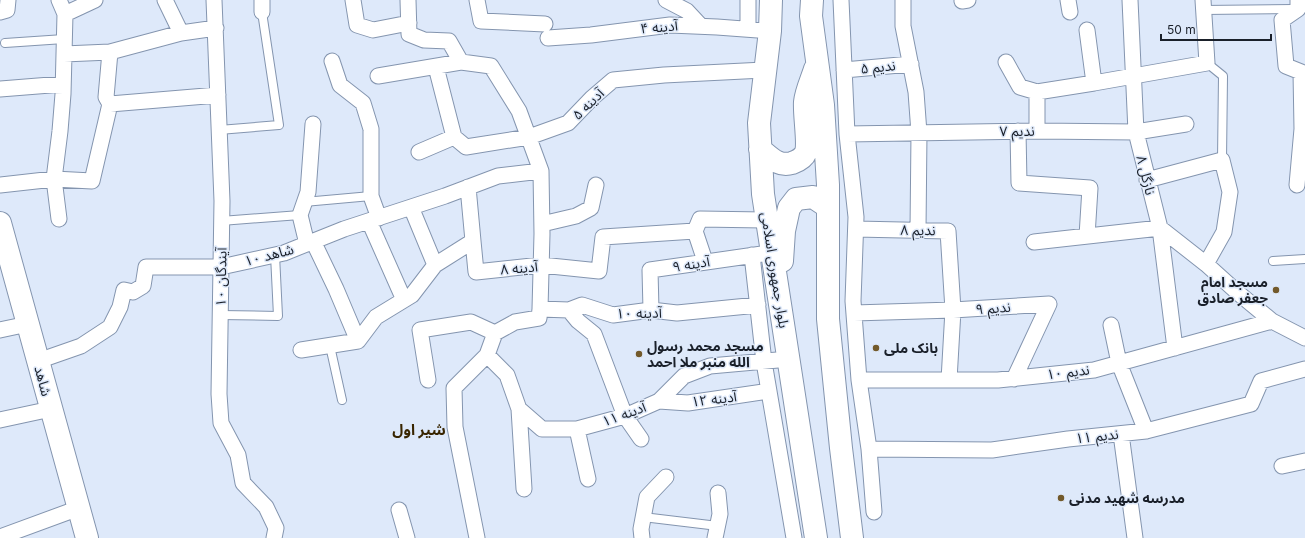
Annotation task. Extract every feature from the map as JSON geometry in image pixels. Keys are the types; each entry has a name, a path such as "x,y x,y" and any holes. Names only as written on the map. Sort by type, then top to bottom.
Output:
{"main road":[{"name":"بلوار جمهوری اسلامی","path":"772,0 759,30 765,70 758,123 763,194 767,220 762,254 778,294 816,538"},
{"path":"812,0 811,16 823,105 828,185 828,319 852,538"},
{"path":"760,149 775,162 782,164 797,162 804,156 807,150 804,116 805,100 817,62"},
{"path":"778,294 784,231 788,208 796,199 813,197 828,207"},
{"name":"شاهد","path":"0,223 7,277 28,324 87,538"}],"street":[{"path":"0,12 7,10 8,0"},
{"path":"58,0 65,14 60,131 54,179 59,219"},
{"path":"65,14 95,0"},
{"path":"165,0 181,33"},
{"name":"آیندگان ۱۰","path":"214,0 221,221 219,394 221,423 238,455 242,483 266,507 273,521 276,528 274,538"},
{"path":"353,0 357,25 373,30 409,23"},
{"path":"408,0 409,34 424,40 448,41 461,62"},
{"name":"آدینه ۴","path":"477,0 481,21 547,31 591,35 670,25 759,30"},
{"path":"666,0 687,11 701,26"},
{"path":"748,0 759,30"},
{"path":"842,0 847,134 856,217 853,301 855,334 859,380 869,449 874,512"},
{"path":"903,0 903,26 916,92 919,133 918,230"},
{"name":"نازگل ۸","path":"1135,0 1133,76 1136,132 1160,228 1175,348"},
{"path":"1297,185 1304,129 1301,72 1286,66 1282,20 1298,4"},
{"path":"1006,62 1020,87 1037,92 1207,63 1203,5"},
{"path":"64,46 110,52 181,33 216,28"},
{"path":"1087,30 1094,83"},
{"path":"0,185 54,179 92,181 110,104 106,97 110,52"},
{"path":"332,62 340,85 363,103 371,129 371,196 374,219 404,300"},
{"path":"378,76 461,62 491,66 519,111 541,171 542,224 539,318 515,322 495,333 487,355 454,388 455,427 477,538"},
{"name":"ندیم ۵","path":"844,70 910,64"},
{"path":"419,152 454,137 436,67"},
{"name":"آدینه ۵","path":"454,137 466,147 529,138 568,123 592,98 613,80 664,75 765,70"},
{"path":"0,89 63,84"},
{"path":"1037,92 1037,131"},
{"path":"110,104 218,95"},
{"path":"312,124 308,192 302,209 310,242 336,289 358,341"},
{"name":"ندیم ۷","path":"847,134 1018,131 1136,132 1186,124"},
{"path":"1018,131 1019,183 1090,188 1087,236"},
{"path":"1147,180 1222,160 1230,192 1229,200 1224,232 1206,264"},
{"name":"شاهد ۱۰","path":"38,361 81,346 110,327 120,307 124,290 134,292 143,286 146,267 221,267 275,255 498,176 541,171"},
{"path":"542,224 576,216 591,208 596,185"},
{"path":"301,350 358,341 376,317 412,295 435,265 473,241 468,187"},
{"path":"411,207 435,265"},
{"path":"705,262 695,230 700,219 767,220"},
{"path":"1034,242 1160,228 1206,264 1272,321 1305,338"},
{"name":"ندیم ۸","path":"856,229 948,231 953,310"},
{"name":"آدینه ۸","path":"473,241 476,272 541,265 599,271 603,237 695,230"},
{"path":"762,254 758,305 764,362 794,538"},
{"name":"آدینه ۹","path":"651,310 650,270 762,254"},
{"name":"ندیم ۹","path":"854,313 953,310 1049,304 1014,379"},
{"name":"آدینه ۱۰","path":"540,309 570,310 582,305 613,315 651,310 677,313 758,305"},
{"path":"570,310 578,321 594,334 626,416 641,440"},
{"path":"949,380 953,310"},
{"name":"ندیم ۱۰","path":"859,380 998,380 1094,370 1272,321"},
{"path":"428,380 420,330 470,322 495,333"},
{"path":"0,330 28,324"},
{"path":"1110,325 1119,363 1146,431"},
{"path":"830,333 855,334"},
{"name":"آدینه ۱۱","path":"487,355 507,375 519,409 542,429 577,429 626,416 659,400 684,376 710,366 789,359"},
{"name":"ندیم ۱۱","path":"869,449 992,450 1068,439 1146,431 1251,404 1261,381 1305,369"},
{"name":"آدینه ۱۲","path":"659,400 688,403 769,392"},
{"path":"0,420 51,409"},
{"path":"519,409 524,489"},
{"path":"577,429 588,479"},
{"path":"1121,434 1134,538"},
{"path":"1282,466 1305,461"},
{"path":"642,538 641,528 647,497 666,477"},
{"path":"716,532 720,514 718,493"},
{"path":"0,538 78,508"},
{"path":"399,510 406,538"}],"lane":[{"path":"1203,5 1298,4"},
{"path":"219,130 279,125 262,6"},
{"path":"5,43 64,46"},
{"path":"1207,63 1223,76 1222,160"},
{"path":"221,221 302,209 371,196"},
{"path":"220,315 278,316 275,255"},
{"path":"1273,260 1305,259"},
{"path":"330,346 342,400"},
{"path":"643,517 716,532"}],"place":[{"name":"مسجد امام جعفر صادق","path":"1276,290"},
{"name":"بانک ملی","path":"876,348"},
{"name":"مسجد محمد رسول الله منبر ملا احمد","path":"639,354"},
{"name":"مدرسه شهید مدنی","path":"1061,498"}],"district":[{"name":"شیر اول","path":"419,430"}]}
